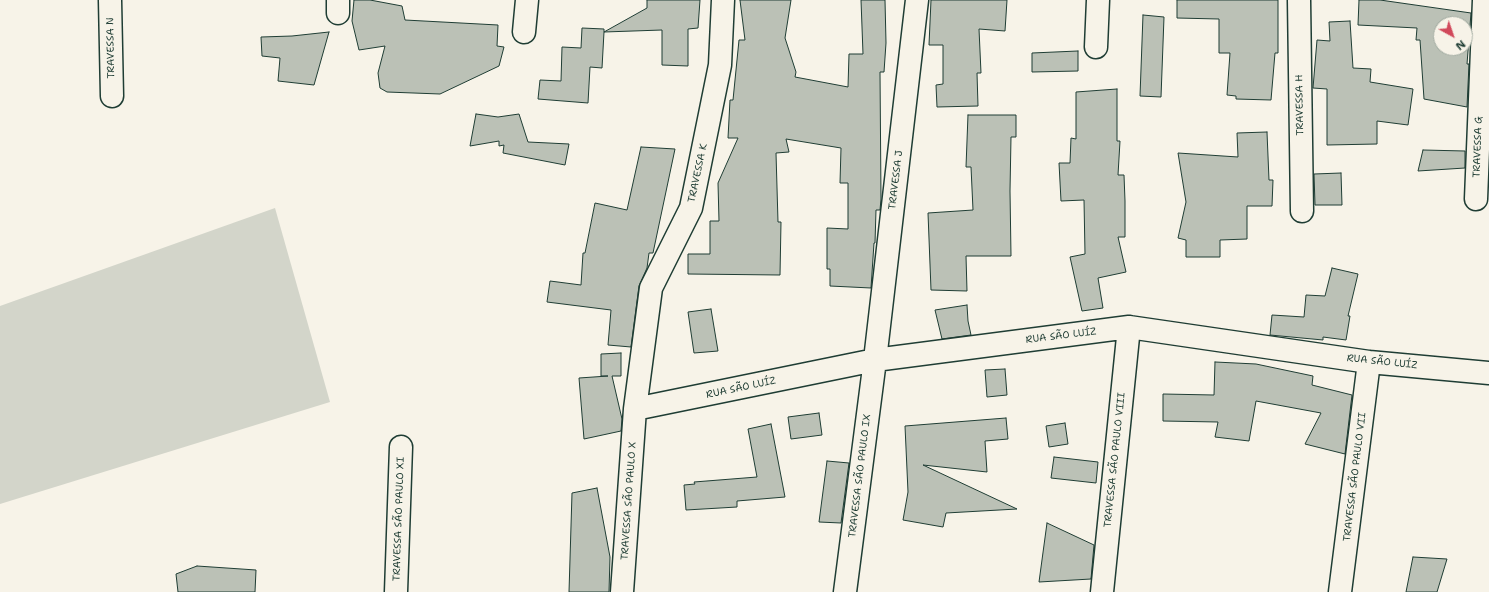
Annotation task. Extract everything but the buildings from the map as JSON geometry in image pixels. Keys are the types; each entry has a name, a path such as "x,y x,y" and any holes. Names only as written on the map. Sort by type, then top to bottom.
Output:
{"street":[{"name":"TRAVESSA N","path":"110,0 112,96"},
{"path":"524,32 526,0"},
{"name":"TRAVESSA K","path":"635,409 651,288 691,208 720,65 723,0"},
{"name":"TRAVESSA J","path":"875,360 916,0"},
{"path":"1096,47 1098,0"},
{"name":"TRAVESSA H","path":"1299,0 1302,211"},
{"name":"TRAVESSA G","path":"1476,198 1484,0"},
{"name":"RUA SÃO LUÍZ","path":"635,409 875,360 1129,327 1369,362 1489,373"},
{"name":"TRAVESSA SÃO PAULO VIII","path":"1102,592 1129,327"},
{"name":"TRAVESSA SÃO PAULO IX","path":"846,592 875,360"},
{"name":"TRAVESSA SÃO PAULO VII","path":"1340,592 1369,362"},
{"name":"TRAVESSA SÃO PAULO X","path":"622,592 635,409"},
{"name":"TRAVESSA SÃO PAULO XI","path":"396,592 401,447"}],"shaded area":[{"path":"275,208 330,402 0,504 0,306"}]}
